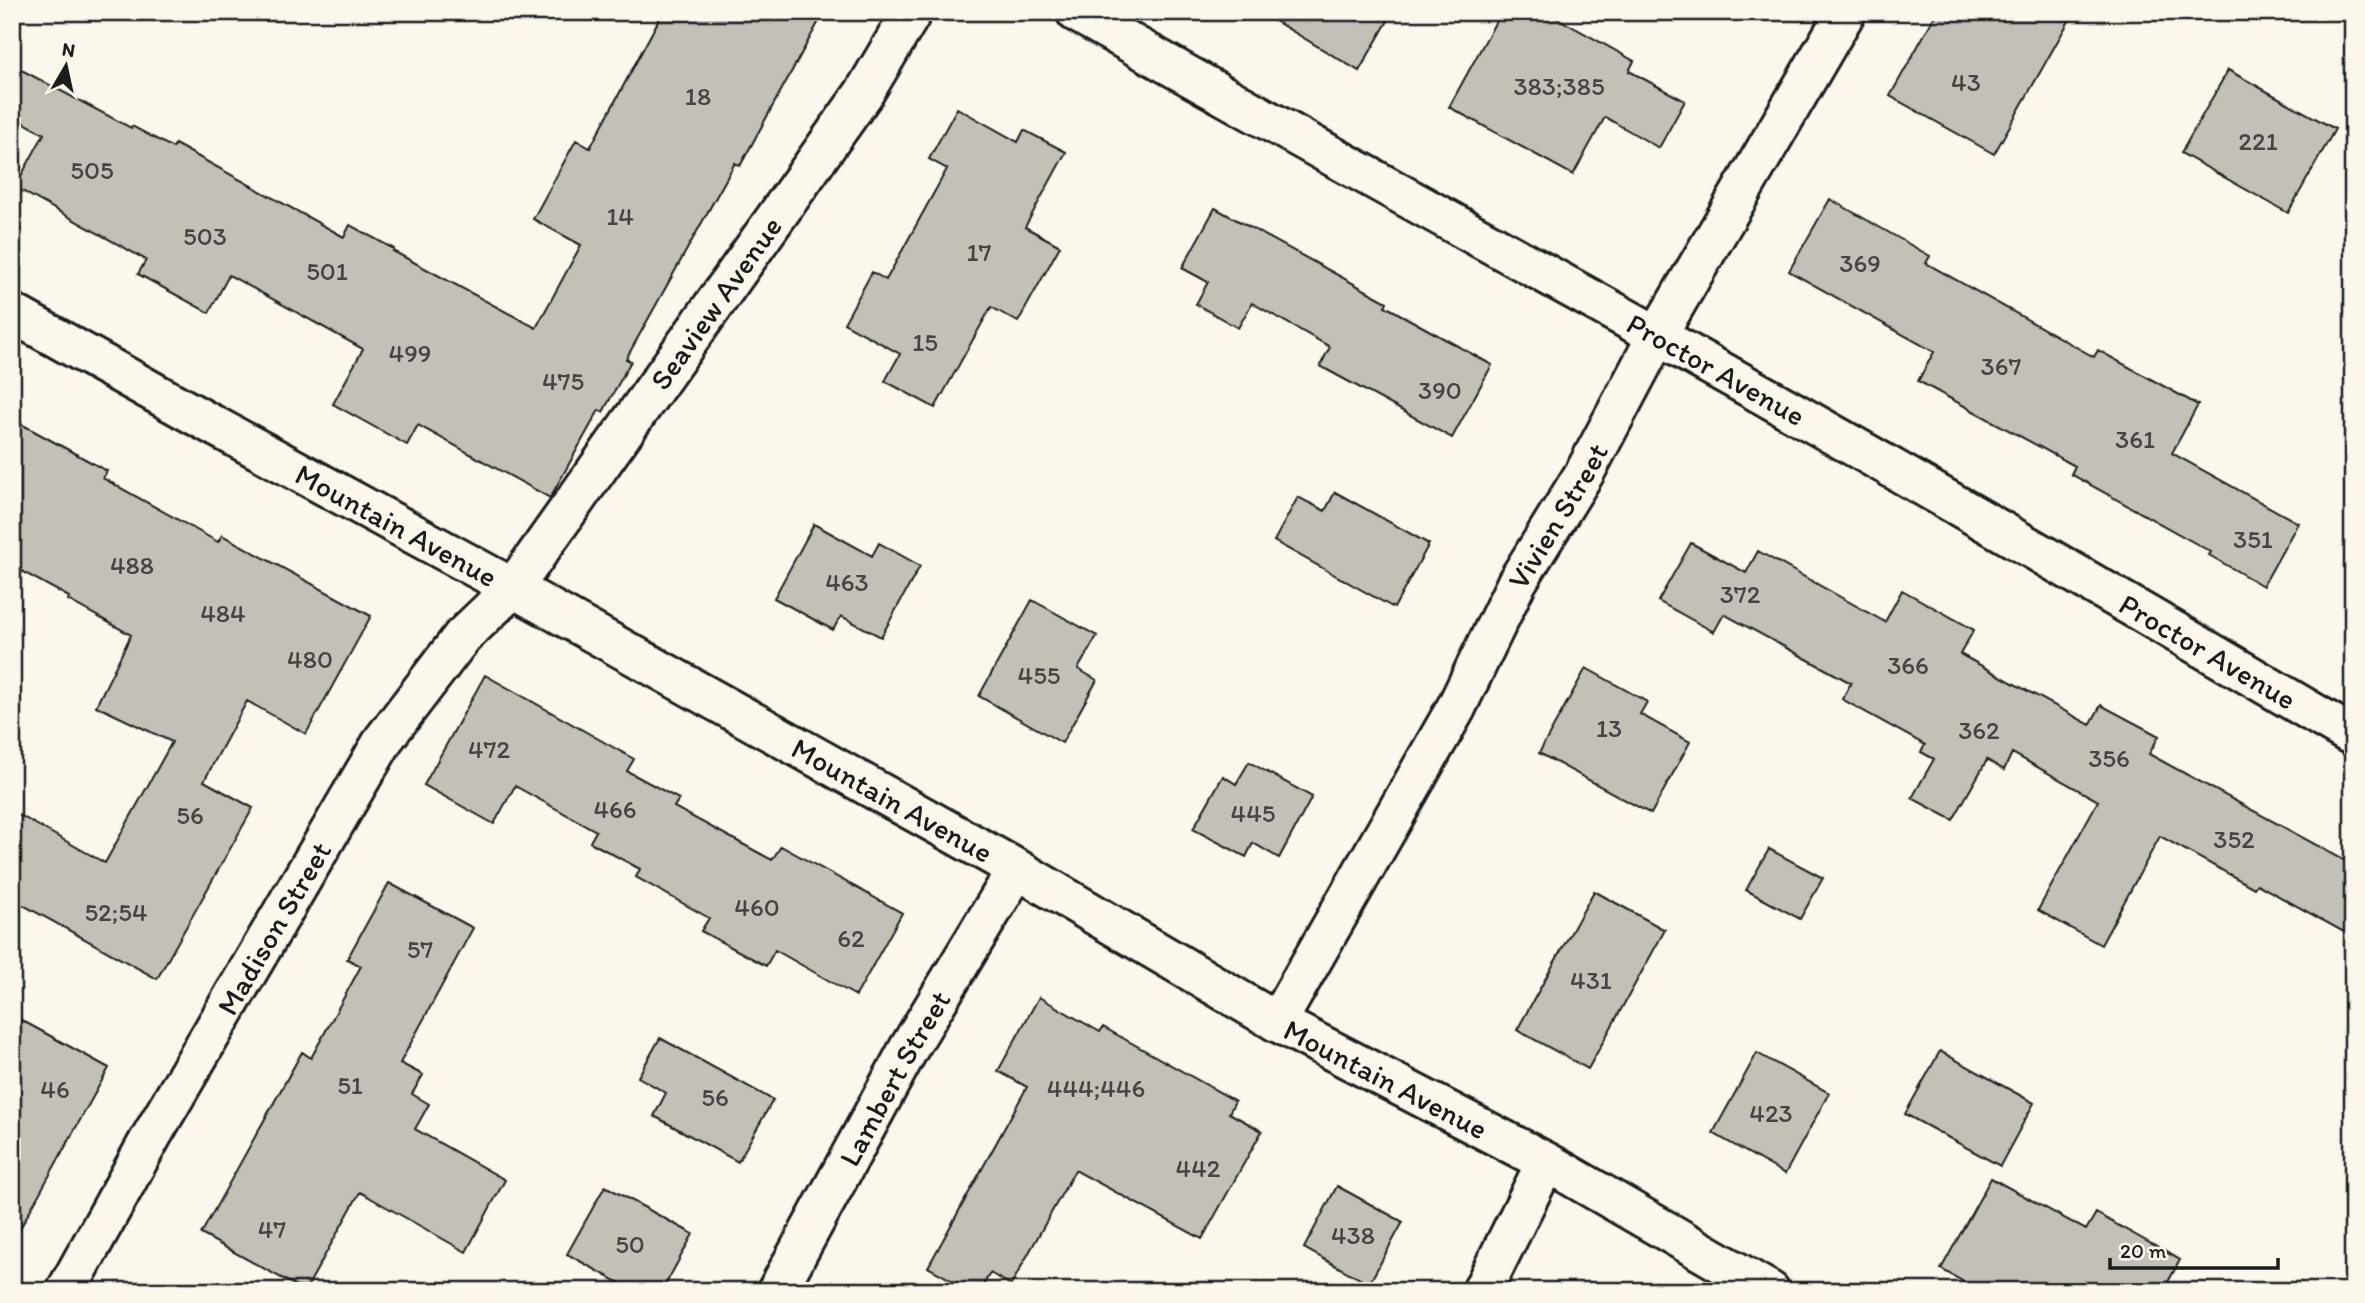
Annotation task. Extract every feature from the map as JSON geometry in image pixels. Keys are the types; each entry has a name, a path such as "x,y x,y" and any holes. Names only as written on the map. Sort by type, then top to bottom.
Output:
{"street":[{"name":"Seaview Avenue","path":"513,588 864,93 912,12"},
{"name":"Proctor Avenue","path":"1076,12 2036,550 2353,736"},
{"name":"Vivien Street","path":"1277,1022 1456,708 1517,582 1585,472 1657,336 1846,12"},
{"name":"Mountain Avenue","path":"12,313 1017,869 1277,1022 1546,1162 1770,1291"},
{"name":"Madison Street","path":"66,1291 151,1137 384,739 462,637 513,588"},
{"name":"Lambert Street","path":"778,1291 909,1048 1017,869"},
{"path":"1482,1291 1546,1162"}],"building":[{"path":"663,12 824,12 740,166 735,163 626,359 631,361 603,412 599,410 550,498 418,425 407,445 333,404 363,349 229,275 209,313 138,274 146,260 15,187 44,134 12,116 12,65 131,128 132,126 173,148 175,144 344,237 350,225 536,328 581,245 533,219 576,140 590,148"},
{"path":"1260,12 1393,12 1359,71"},
{"path":"1501,12 1546,12 1634,61 1629,71 1685,101 1659,148 1605,117 1573,175 1449,107"},
{"path":"1937,12 2074,12 1994,154 1890,96"},
{"path":"2228,70 2335,129 2288,213 2181,153"},
{"path":"957,108 1018,142 1024,130 1066,152 1025,227 1060,246 1018,322 991,307 935,408 885,381 900,354 844,323 872,272 886,280 947,169 929,159"},
{"path":"1830,199 1930,256 1926,263 2094,357 2098,350 2198,405 2172,453 2298,523 2263,586 2209,555 2211,552 2071,474 2075,466 1918,381 1934,352 1789,271"},
{"path":"1215,208 1387,302 1385,306 1492,365 1452,438 1320,366 1330,347 1252,303 1238,328 1196,304 1208,282 1182,268"},
{"path":"12,419 107,471 103,478 218,542 222,535 371,616 306,734 247,701 204,781 253,808 157,979 12,899 12,811 105,863 172,742 96,706 131,635 12,566"},
{"path":"1335,492 1429,544 1394,608 1274,541 1298,497 1325,511"},
{"path":"814,524 872,556 879,543 920,566 881,637 841,616 833,630 774,598"},
{"path":"1691,543 1746,573 1758,551 1885,622 1902,590 1974,630 1960,654 2090,725 2101,705 2159,736 2149,754 2353,865 2353,937 2257,884 2254,888 2160,836 2101,945 2038,910 2098,801 2012,753 2004,770 1987,760 1953,820 1912,798 1934,759 1921,752 1925,745 1842,699 1851,683 1724,614 1714,632 1658,601"},
{"path":"1032,600 1097,636 1078,669 1097,680 1062,743 979,696"},
{"path":"1586,668 1647,702 1640,714 1690,742 1651,814 1539,753"},
{"path":"485,675 634,759 627,771 679,799 674,807 772,860 781,846 902,913 856,996 775,950 766,966 701,931 709,918 636,877 640,869 590,842 596,831 515,786 494,824 424,785"},
{"path":"1249,762 1312,797 1279,858 1253,843 1246,857 1193,829 1223,776 1236,784"},
{"path":"1769,849 1823,878 1800,919 1746,890"},
{"path":"389,883 473,928 400,1063 423,1075 412,1094 429,1104 415,1129 505,1180 466,1252 360,1192 305,1291 201,1234 302,1052 311,1058 361,966 347,959"},
{"path":"1594,891 1665,930 1588,1069 1517,1030"},
{"path":"1039,997 1100,1032 1103,1027 1235,1101 1229,1113 1262,1131 1202,1239 1075,1170 1011,1285 990,1273 980,1291 971,1291 928,1267 1027,1087 998,1071"},
{"path":"12,1015 109,1068 12,1243"},
{"path":"660,1038 773,1100 738,1162 654,1116 666,1093 638,1077"},
{"path":"1940,1051 2034,1103 2000,1166 1905,1114"},
{"path":"1757,1053 1829,1093 1785,1174 1713,1133"},
{"path":"1991,1178 2086,1230 2096,1213 2180,1260 2163,1291 1980,1291 1941,1269"},
{"path":"605,1186 693,1234 662,1291 634,1291 567,1254"},
{"path":"1337,1186 1403,1222 1369,1284 1304,1248"}]}
